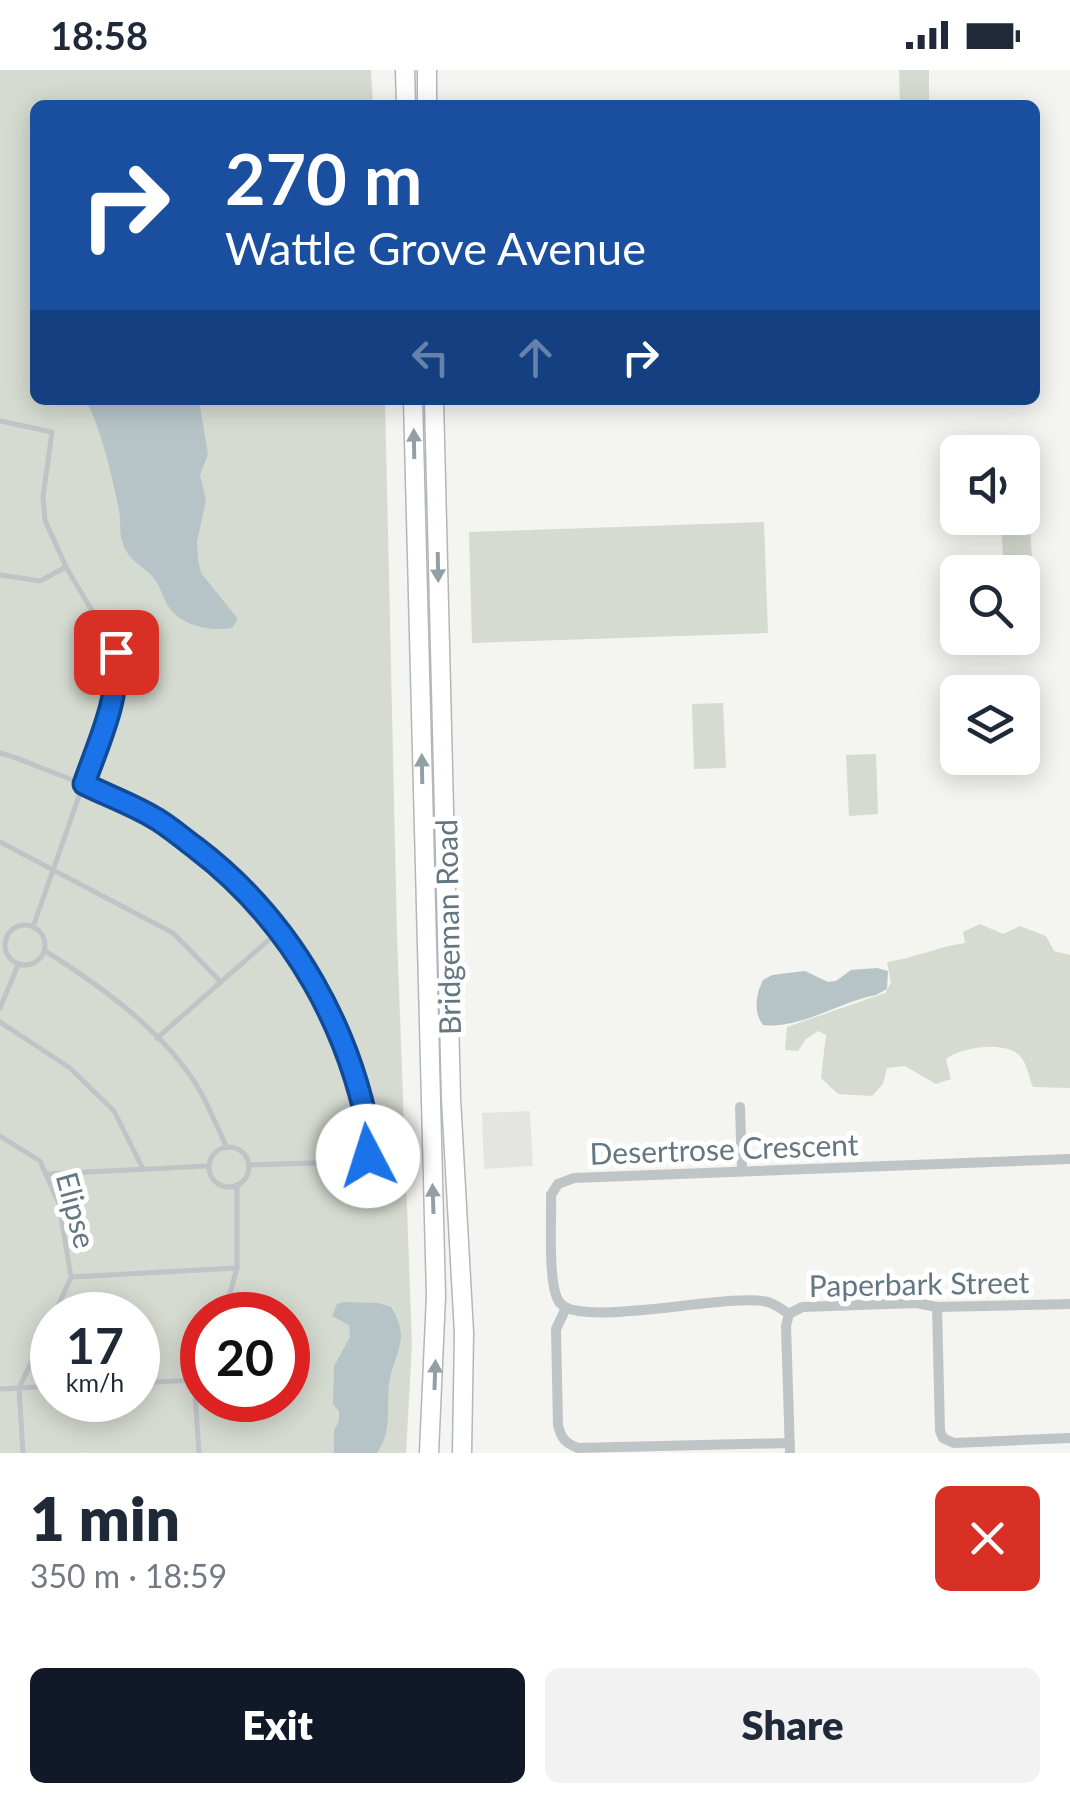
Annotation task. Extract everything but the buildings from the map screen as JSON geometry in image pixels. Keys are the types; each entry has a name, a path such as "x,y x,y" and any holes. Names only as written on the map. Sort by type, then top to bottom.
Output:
{"main road":[{"path":"405,70 406,99 427,99 426,70"},
{"name":"Bridgeman Road","path":"413,405 436,1296 429,1453"},
{"name":"Bridgeman Road","path":"434,405 451,1098 462,1294 462,1453"},
{"path":"436,1296 462,1294"}],"street":[{"path":"740,1106 742,1170"},
{"name":"Desertrose Crescent","path":"566,1308 554,1291 551,1196 558,1184 574,1178 1070,1159"},
{"path":"789,1314 766,1302 648,1310 578,1312 566,1308 556,1329 558,1425 560,1436 568,1444 578,1448 790,1448"},
{"name":"Paperbark Street","path":"790,1448 786,1326 789,1314 802,1307 1070,1304"},
{"path":"938,1307 940,1431 944,1438 954,1442 1070,1438"}],"lane":[{"path":"0,421 52,432 42,497 45,520 66,567 116,652 118,675 34,926"},
{"path":"0,574 40,581 66,567"},
{"path":"0,753 84,784 155,818 215,863 262,908 315,981 339,1032 366,1116 372,1150 368,1156 348,1162 248,1165"},
{"path":"0,842 174,933 221,982"},
{"path":"18,964 6,950 3,937 16,928 34,926"},
{"path":"18,964 34,963 45,951 43,935 34,926"},
{"path":"158,1038 279,931"},
{"path":"45,951 97,983 158,1038 198,1088 227,1148"},
{"path":"0,1008 18,964"},
{"path":"0,1022 70,1068 114,1111 143,1168"},
{"name":"Elipse","path":"0,1136 40,1161 59,1204 71,1277 64,1292"},
{"path":"227,1148 242,1153 248,1165 247,1176 237,1185 218,1184 209,1166 214,1154 227,1148"},
{"path":"46,1174 209,1166"},
{"path":"230,1292 237,1268 237,1185"},
{"path":"71,1277 237,1268"},
{"name":"Elipse","path":"18,1388 30,1363"},
{"path":"0,1389 30,1387"},
{"path":"18,1388 23,1453"},
{"path":"197,1422 199,1453"}],"shaded area":[{"path":"0,70 371,70 373,100 30,100 30,405 385,405 397,934 412,1344 406,1453 0,1453"},
{"path":"899,70 929,70 929,100 900,100"},
{"path":"88,405 200,405 208,454 200,475 206,500 197,542 198,559 201,573 238,619 232,628 204,628 177,616 154,578 127,552 97,427"},
{"path":"764,522 768,633 472,643 469,532"},
{"path":"1002,535 1031,535 1032,555 1003,555"},
{"path":"723,703 726,768 694,769 692,704"},
{"path":"876,754 878,814 849,816 846,755"},
{"path":"980,924 1003,934 1020,926 1046,936 1054,951 1070,955 1070,1088 1033,1087 1021,1057 1005,1048 984,1047 946,1059 951,1079 936,1084 905,1066 887,1068 883,1084 872,1096 838,1094 821,1078 826,1035 818,1031 798,1051 785,1050 787,1027 885,993 891,983 887,962 965,943 963,932"},
{"path":"851,970 888,971 887,989 876,995 791,1023 763,1025 760,1020 759,991 763,980 772,975 805,971 828,982"},
{"path":"530,1111 533,1166 484,1169 482,1113"},
{"path":"337,1304 391,1307 401,1333 389,1384 387,1427 377,1453 334,1453 339,1411 333,1404 334,1366 350,1337 349,1325 332,1316"}],"route":[{"path":"116,652 118,675 113,699 84,784 155,818 215,863 262,908 315,981 339,1032 366,1116 372,1150 368,1156"}]}
